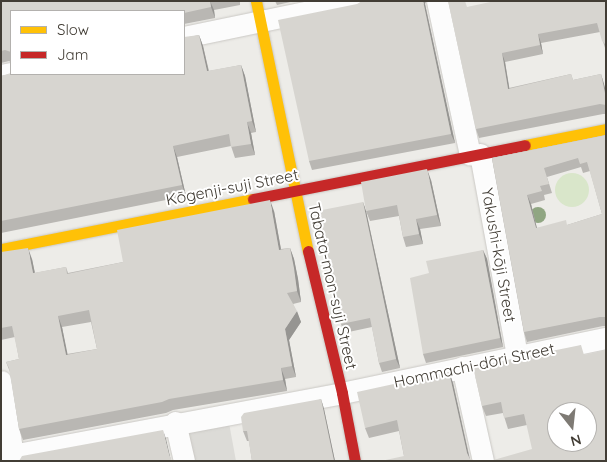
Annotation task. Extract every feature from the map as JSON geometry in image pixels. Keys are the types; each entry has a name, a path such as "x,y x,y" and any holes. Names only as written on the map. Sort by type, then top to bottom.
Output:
{"street":[{"path":"185,37 258,11 358,1"},
{"name":"Yakushi-kōji Street","path":"438,1 475,154 517,356"},
{"name":"Tabata-mon-suji Street","path":"258,11 294,191 342,393 355,461"},
{"name":"Kōgenji-suji Street","path":"1,249 606,129"},
{"name":"Hommachi-dōri Street","path":"10,457 176,422 342,393 606,338"},
{"path":"462,367 483,461"},
{"path":"1,380 10,457"},
{"path":"176,422 184,461"}],"green space":[{"path":"572,173 579,174 584,178 588,183 588,197 584,202 579,206 572,207 565,206 560,202 556,197 555,190 556,183 560,178 565,174"}],"shaded area":[{"path":"229,423 236,461 190,461 183,432"}],"building":[{"path":"1,1 210,1 211,7 185,13 185,10 10,10 10,52 1,51"},
{"path":"362,1 423,1 451,134 309,161 278,20 357,4"},
{"path":"448,1 465,1 467,7 495,1 606,1 606,45 602,41 597,23 538,34 540,45 502,53 508,89 571,74 573,80 601,74 606,105 600,104 476,129"},
{"path":"199,35 207,71 241,65 252,121 247,122 251,144 231,147 229,134 173,146 182,185 1,221 1,76 10,73 10,75 185,75 185,37"},
{"path":"606,135 606,317 524,332 492,158","holes":["578,158 580,164 587,162 602,214 567,225 566,220 536,228 527,195 542,191 540,186 549,184 544,168"]},
{"path":"427,169 437,215 416,219 419,234 403,237 397,205 366,211 361,182"},
{"path":"270,200 279,250 290,248 297,291 287,293 297,311 285,329 292,366 281,368 283,380 169,399 162,402 19,429 9,368 6,362 19,359 12,326 1,328 1,252 28,248 33,273 66,267 67,274 123,262 117,230","holes":["89,310 97,349 66,355 58,316"]},
{"path":"363,202 396,359 379,363 370,318 341,324 333,293 326,239 323,239 317,211"},
{"path":"483,250 500,338 423,354 410,278 429,273 426,261"},
{"path":"581,345 584,355 606,350 606,461 490,461 532,449 524,414 504,418 501,402 482,406 473,367"},
{"path":"449,372 467,453 470,459 475,461 381,461 404,456 397,420 365,428 357,392"},
{"path":"321,399 334,461 252,461 247,431 243,431 241,417 244,413"},
{"path":"163,430 172,461 19,461 22,456"}],"traffic: slow":[{"path":"256,1 308,251"},
{"path":"525,145 606,129"},
{"path":"1,249 253,199"}],"traffic: jam":[{"path":"253,199 525,145"},
{"path":"308,251 342,393 355,461"}]}
